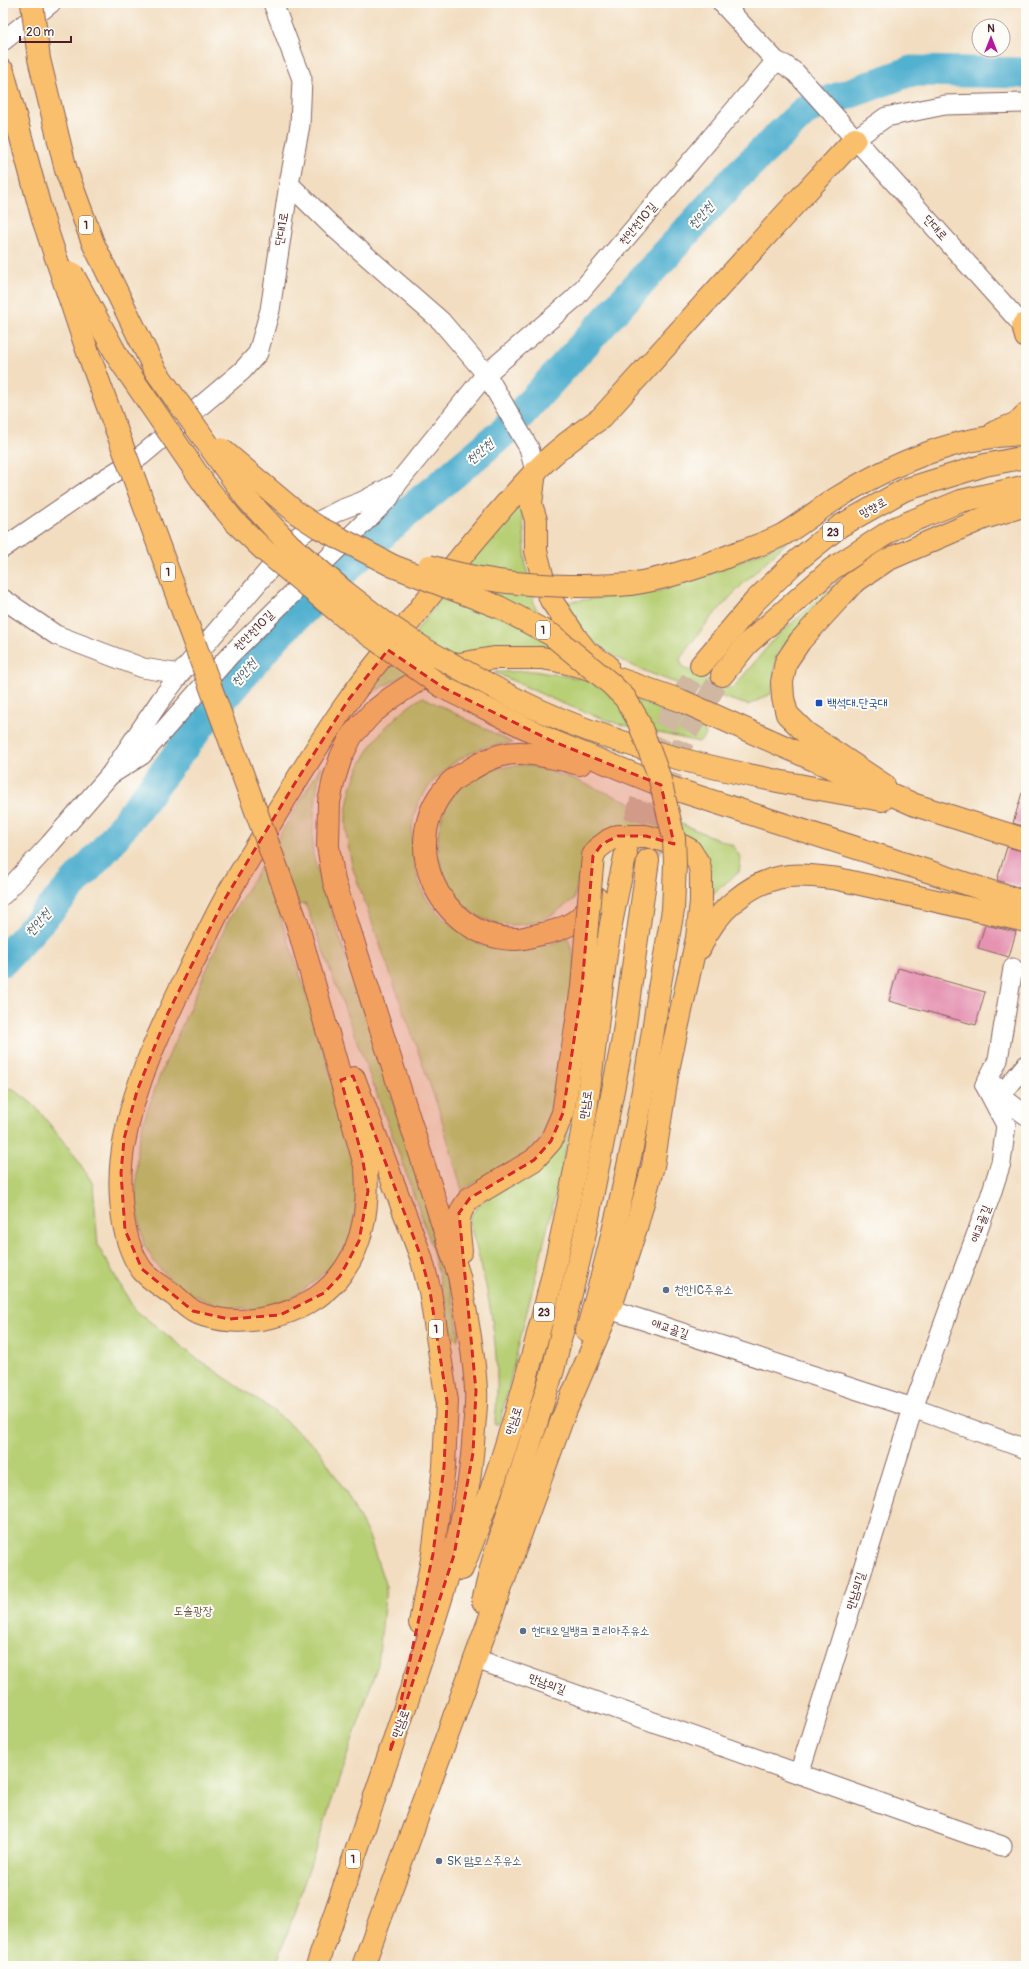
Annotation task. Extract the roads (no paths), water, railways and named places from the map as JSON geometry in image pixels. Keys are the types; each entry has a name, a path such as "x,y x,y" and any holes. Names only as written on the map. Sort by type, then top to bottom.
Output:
{"main road":[{"name":"1","path":"32,3 39,59 66,170 93,243 155,370 186,425 230,456 298,514 324,531 393,566 499,607 552,635 611,684 625,698 638,720 659,776 674,838 675,864 673,910 635,1127 603,1274 563,1417 454,1717"},
{"name":"1","path":"3,71 43,219 86,347 296,923 421,1257 430,1291 447,1401 444,1467 433,1554 423,1610 390,1752"},
{"path":"296,923 366,1169 368,1191 364,1219 359,1241 340,1276 324,1293 301,1306 280,1315 255,1319 229,1319 210,1316 193,1311 142,1269 125,1230 121,1208 122,1166 124,1139 140,1084 168,1013 223,902 303,770 349,699 461,555 534,471 565,444 601,418 775,224 850,133"},
{"path":"43,219 119,359 205,485 234,521 264,550 348,620 444,688 552,741 654,782 1026,903"},
{"path":"230,456 322,515 386,549 425,565 454,573 499,582 569,586 610,586 662,577 725,558 785,533 876,474 925,453 1017,423 1026,414"},
{"path":"186,425 247,499 290,545 344,591 384,622 426,650 494,688 572,725 666,754 736,772 915,805"},
{"path":"964,441 1026,434"},
{"path":"536,520 547,486 565,444"},
{"name":"망향로","path":"701,665 755,601 793,564 840,526 904,490 985,465 1016,459"},
{"path":"534,471 531,504 536,520 536,551 543,579 551,600 587,652 642,687"},
{"name":"23","path":"722,675 746,644 832,569 895,528 961,501 1026,486"},
{"path":"915,805 806,733 787,714 783,698 782,682 786,662 800,641 853,583 887,560 984,518 1026,505"},
{"path":"470,1338 459,1276 334,881 328,846 329,802 341,757 352,735 372,713 405,687 437,670 458,664 494,658 542,658 584,667 682,701 915,805 1026,840"},
{"name":"만남로","path":"317,1966 390,1752 478,1529 523,1391 553,1278 569,1202 585,1113 607,945 626,853 602,897 574,922 552,932 517,939 493,935 472,927 446,907 432,885 426,863 425,833 435,803 453,780 486,759 520,753 556,758 654,782"},
{"path":"390,1752 452,1562 465,1509 473,1453 476,1391 459,1213 470,1198 534,1160 551,1141 562,1113 582,987 593,856 597,849 609,840 618,836 646,836 683,846 690,850 699,864 701,874 701,902 692,968 668,1070 653,1166 636,1228 609,1309 563,1417"},
{"name":"만남로","path":"363,1966 454,1717 493,1562 553,1370 583,1243 623,1039 648,860"},
{"path":"692,968 702,942 714,922 731,904 748,891 766,881 788,876 812,875 838,879 1026,921"}],"street":[{"path":"3,41 51,3"},
{"name":"단대1로","path":"3,548 186,425 242,371 258,353 270,310 289,184 300,125 302,78 274,3"},
{"path":"722,3 776,61"},
{"name":"단대로","path":"776,61 785,64 796,73 1025,330"},
{"name":"천안천10길","path":"110,775 142,755 230,655 389,498 397,484 490,381 575,298 776,61"},
{"path":"850,133 886,117 944,105 1026,103"},
{"path":"289,184 331,225 442,321 490,381 528,445 532,455 534,471"},
{"path":"1016,459 1026,454"},
{"name":"천안천10길","path":"3,895 110,775 180,674 296,538 321,520 397,484"},
{"path":"3,599 56,635 143,668 180,674"},
{"path":"985,1085 998,1060 1013,968"},
{"path":"985,1085 1006,1089 1026,1065"},
{"path":"985,1085 1026,1115"},
{"name":"애교골길","path":"913,1408 988,1205 1001,1163 1006,1125 985,1085"},
{"name":"애교골길","path":"609,1309 913,1408 1026,1449"},
{"name":"만남의길","path":"799,1774 913,1408"},
{"name":"만남의길","path":"476,1659 1002,1846"}],"waterway":[{"name":"천안천","path":"3,961 106,848 205,719 277,635 387,529 505,431 739,174 807,109 911,71 1026,73"}],"tunnel":[{"path":"626,853 657,745 670,716 701,665"},
{"path":"649,857 670,776 686,734 722,675"}],"place":[{"name":"백석대.단국대","path":"819,703"},
{"name":"천안IC주유소","path":"666,1290"},
{"name":"현대오일뱅크 코리아주유소","path":"523,1631"},
{"name":"SK 맘모스주유소","path":"439,1861"}],"park label":[{"name":"도솔광장","path":"193,1611"}]}
